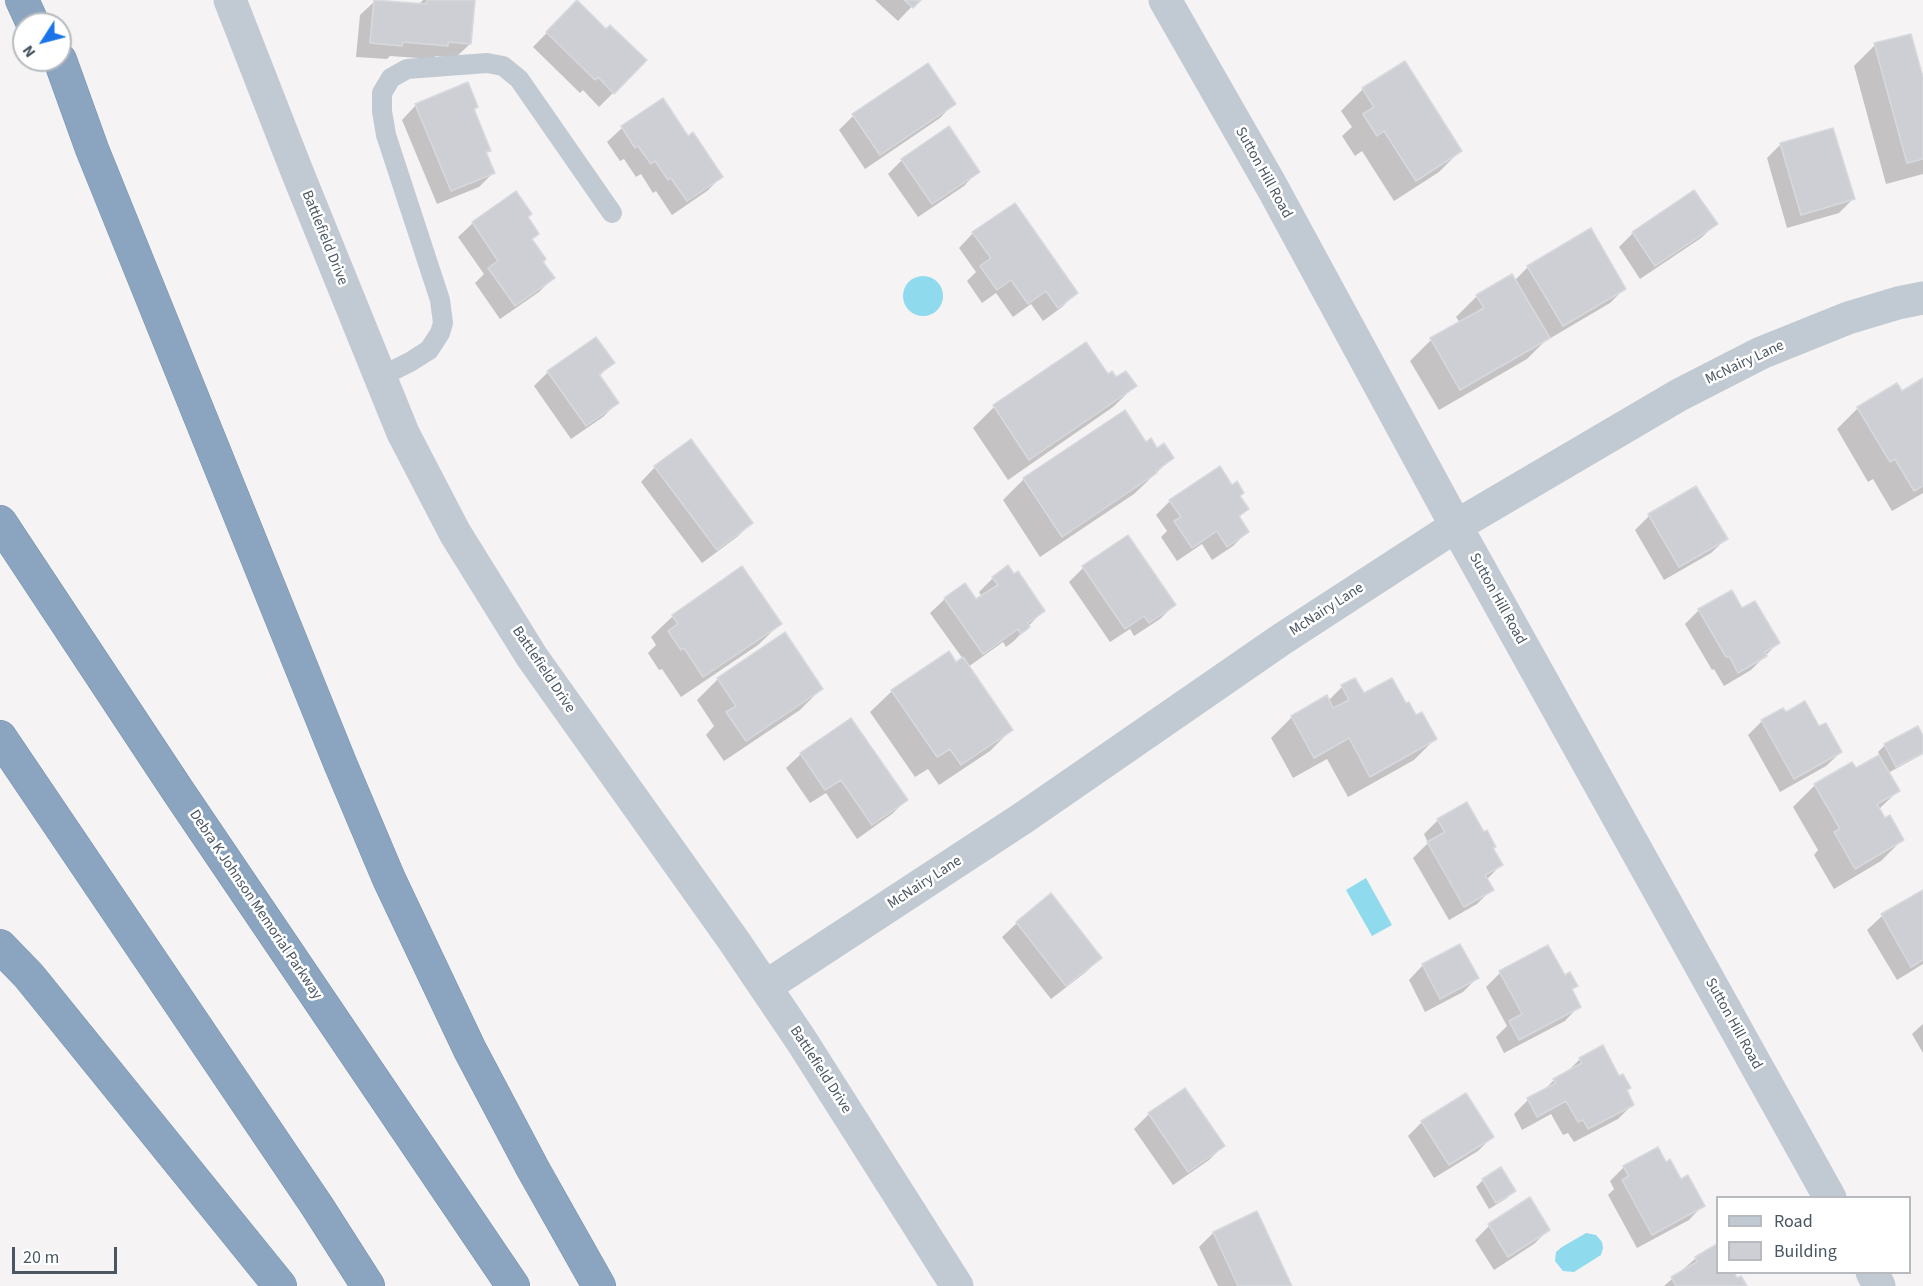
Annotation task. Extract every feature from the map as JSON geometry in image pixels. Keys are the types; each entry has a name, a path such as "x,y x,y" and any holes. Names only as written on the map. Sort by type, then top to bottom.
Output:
{"highway":[{"path":"56,72 92,149"},
{"path":"64,72 92,149 340,763 390,879 470,1050 599,1286"},
{"name":"Debra K Johnson Memorial Parkway","path":"0,522 178,791 513,1286"},
{"path":"0,737 317,1206 368,1286"},
{"path":"0,946 29,976 280,1286"}],"street":[{"name":"Battlefield Drive","path":"230,0 403,433 455,533 532,657 765,987 957,1286"},
{"name":"Sutton Hill Road","path":"1165,0 1272,187 1456,526 1829,1196"},
{"name":"McNairy Lane","path":"765,987 1023,818 1282,639 1456,526 1679,395 1761,353 1848,318 1923,298"}],"lane":[{"path":"380,377 429,350 440,333 443,323 440,300 386,135 382,93 391,78 407,69 487,63 503,66 519,79 612,213"}],"water":[{"path":"923,276 937,282 943,296 937,310 923,316 909,310 903,296 909,282"},
{"path":"1366,878 1392,925 1372,936 1346,890"},
{"path":"1586,1233 1596,1235 1602,1242 1601,1255 1574,1272 1563,1271 1555,1261 1556,1252"}],"building":[{"path":"374,0 426,4 427,0 475,0 471,44 448,42 448,46 403,42 402,46 370,43"},
{"path":"577,0 606,29 610,25 647,60 614,94 598,77 595,80 546,32"},
{"path":"904,0 921,0 913,8"},
{"path":"1911,34 1923,77 1923,159 1907,163 1874,43"},
{"path":"1405,61 1462,151 1416,181 1384,131 1377,136 1363,114 1374,107 1362,88"},
{"path":"928,63 956,104 880,155 852,114"},
{"path":"468,82 478,107 474,109 491,151 486,152 495,173 451,191 415,104"},
{"path":"663,98 688,136 693,132 723,177 687,201 671,178 668,180 655,161 651,164 638,146 635,148 621,126"},
{"path":"949,126 980,172 932,204 901,159"},
{"path":"1833,128 1855,199 1801,215 1780,143"},
{"path":"1694,190 1718,224 1655,266 1632,232"},
{"path":"516,191 532,214 528,217 539,234 532,239 546,259 543,262 555,278 515,306 488,268 498,261 472,222"},
{"path":"1015,203 1078,293 1058,308 1046,291 1028,304 1011,280 997,290 980,266 991,258 972,232"},
{"path":"1591,228 1626,289 1563,326 1527,266"},
{"path":"1512,274 1550,338 1460,390 1430,338 1484,308 1476,295"},
{"path":"596,337 615,363 599,374 619,403 586,426 547,371"},
{"path":"1086,342 1108,374 1112,371 1116,377 1126,371 1137,386 1029,460 993,405"},
{"path":"1923,378 1923,486 1914,491 1895,459 1890,462 1857,407 1897,383 1902,391"},
{"path":"1125,410 1146,442 1151,438 1157,448 1164,443 1174,458 1156,471 1157,473 1062,537 1023,478"},
{"path":"691,439 753,523 717,550 654,466"},
{"path":"1220,466 1232,485 1237,481 1244,493 1240,496 1249,509 1239,516 1249,532 1227,547 1217,531 1192,548 1174,521 1181,517 1169,500"},
{"path":"1696,486 1728,539 1679,567 1648,514"},
{"path":"1128,535 1176,605 1149,623 1144,616 1125,629 1082,566"},
{"path":"1008,565 1014,574 1018,571 1045,611 1028,623 1030,627 1021,634 1018,629 983,654 944,598 965,583 976,599 998,585 992,577"},
{"path":"742,566 782,624 703,677 684,648 681,650 668,631 678,624 672,615"},
{"path":"1732,590 1742,608 1755,601 1780,643 1765,652 1767,656 1738,673 1698,609"},
{"path":"785,632 823,689 746,741 726,712 736,706 717,678"},
{"path":"949,651 956,662 963,657 1013,730 961,765 950,749 937,757 891,690"},
{"path":"1355,678 1364,693 1392,678 1406,703 1409,702 1416,715 1422,712 1437,739 1370,777 1349,738 1314,758 1291,716 1327,695 1333,708 1349,700 1341,685"},
{"path":"1805,701 1819,726 1826,723 1842,752 1794,779 1761,720 1783,708 1786,712"},
{"path":"851,718 908,800 872,825 841,780 825,790 800,753"},
{"path":"1918,726 1923,736 1923,753 1896,767 1884,744"},
{"path":"1879,755 1900,791 1877,804 1885,818 1890,815 1904,840 1855,869 1834,832 1840,829 1814,784 1852,762 1856,768"},
{"path":"1467,802 1484,832 1487,830 1496,847 1493,848 1503,865 1485,875 1494,890 1464,907 1427,842 1445,832 1437,819"},
{"path":"1923,890 1923,960 1911,967 1881,914"},
{"path":"1051,893 1102,958 1066,986 1016,922"},
{"path":"1460,944 1479,978 1440,999 1422,964"},
{"path":"1548,945 1565,975 1570,972 1578,986 1572,989 1581,1007 1519,1040 1509,1021 1522,1014 1499,971"},
{"path":"1603,1045 1619,1076 1623,1074 1631,1088 1627,1090 1634,1105 1588,1129 1583,1120 1578,1122 1566,1101 1537,1117 1527,1098 1556,1083 1553,1079 1582,1063 1579,1058"},
{"path":"1185,1088 1225,1146 1188,1172 1148,1113"},
{"path":"1466,1093 1494,1137 1449,1165 1421,1121"},
{"path":"1658,1147 1666,1162 1670,1159 1681,1179 1688,1175 1705,1206 1652,1235 1622,1180 1629,1176 1623,1166"},
{"path":"1501,1167 1516,1191 1496,1203 1482,1179"},
{"path":"1530,1197 1550,1230 1508,1257 1488,1224"},
{"path":"1257,1211 1292,1286 1238,1286 1213,1232"},
{"path":"1716,1245 1716,1274 1735,1274 1737,1278 1741,1276 1747,1286 1676,1286 1671,1277 1697,1262 1695,1257"}]}
